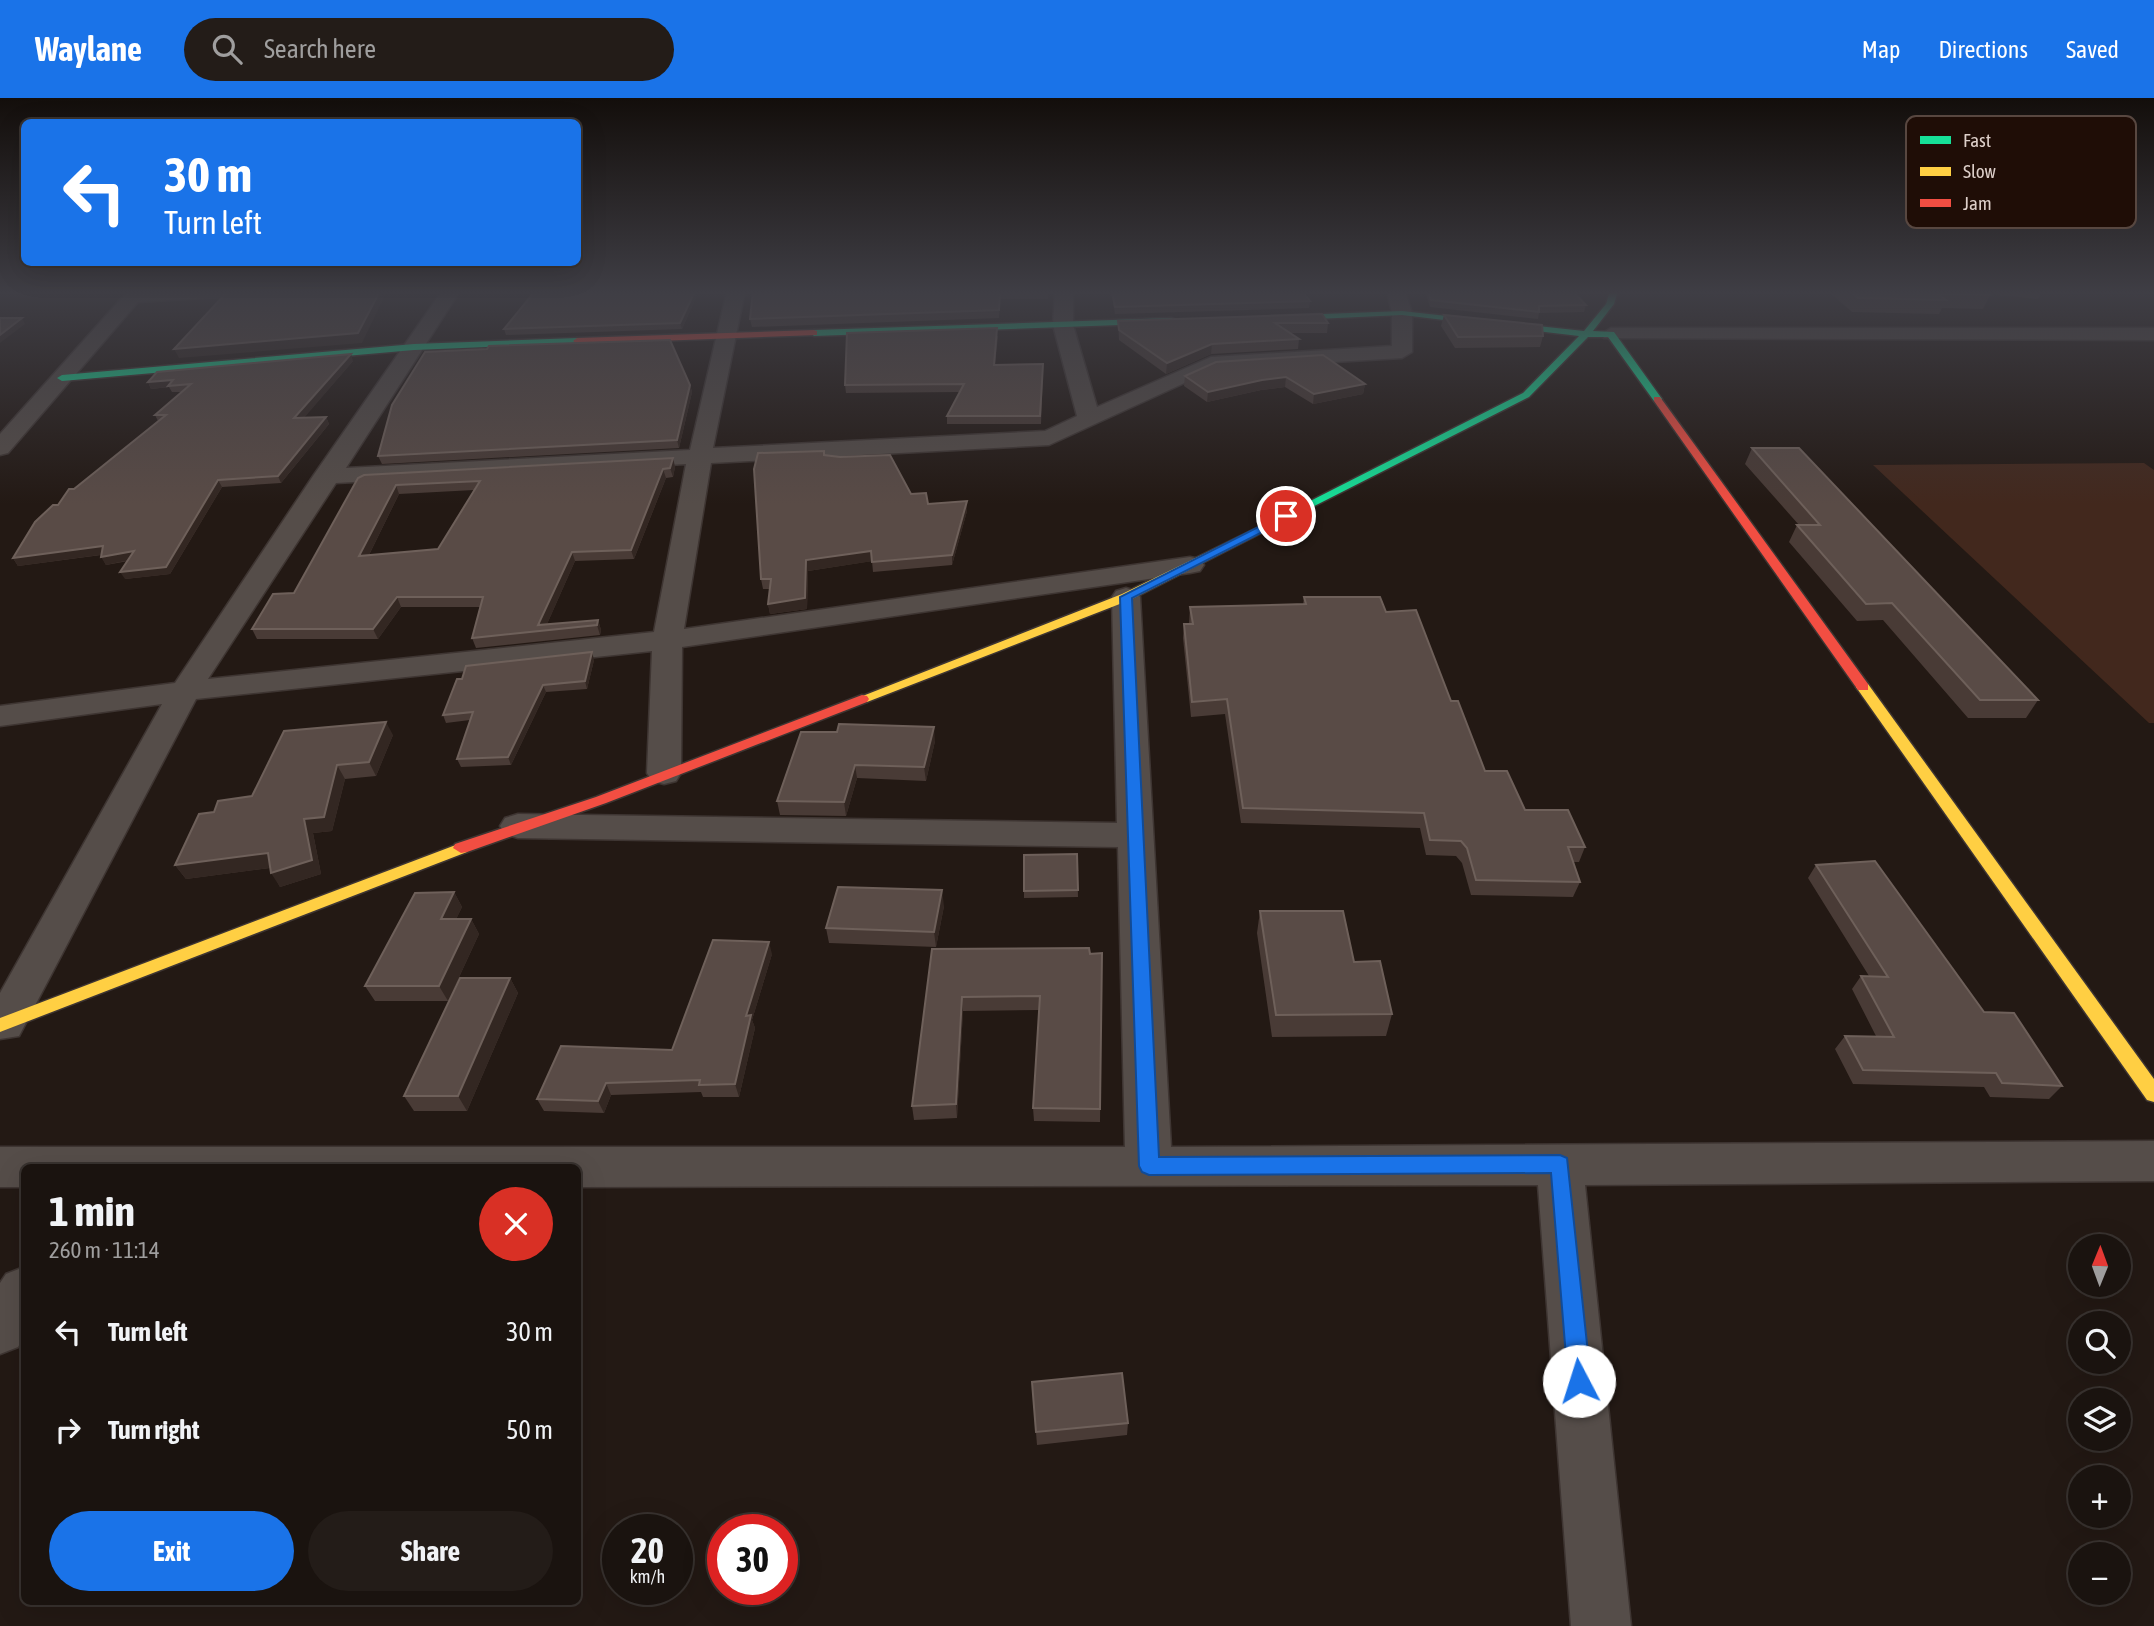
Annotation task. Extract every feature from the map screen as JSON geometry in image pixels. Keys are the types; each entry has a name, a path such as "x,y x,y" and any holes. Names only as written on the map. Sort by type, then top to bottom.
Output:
{"main road":[{"path":"62,378 240,362"},
{"path":"2,1025 517,826 601,800 664,773 1126,597 1526,395 1558,362"},
{"path":"1631,362 2154,1094"}],"street":[{"path":"0,448 76,362"},
{"path":"2,1025 185,691 325,476 403,362"},
{"path":"664,773 667,640 700,456 721,362"},
{"path":"1073,362 1089,419"},
{"path":"325,476 1049,438 1211,363 1223,362"},
{"path":"0,716 185,691 667,640 1190,565"},
{"path":"1126,597 1149,1166"},
{"path":"517,826 1136,835"},
{"path":"581,1167 2154,1161"},
{"path":"1560,1164 1601,1626"},
{"path":"0,1167 21,1167"},
{"path":"0,1329 21,1296"}],"shaded area":[{"path":"2144,463 2154,470 2154,723 2149,723 1873,465"}],"building":[{"path":"261,362 344,362 294,418 326,417 278,476 218,480 166,567 120,572 134,551 101,557 103,546 13,558 35,522 53,505 58,505 69,489 74,489 166,415 155,415 191,384 168,386 173,380 148,382 157,372"},
{"path":"419,362 680,362 690,385 677,440 378,456 392,405"},
{"path":"846,362 1043,364 1040,416 947,416 964,384 845,385"},
{"path":"1215,362 1334,362 1365,384 1314,394 1286,377 1208,392 1185,376"},
{"path":"1752,448 1799,448 2038,700 1980,700 1892,603 1866,604 1797,525 1820,525"},
{"path":"824,451 824,455 840,457 890,455 911,494 926,493 928,504 967,501 952,555 872,562 871,551 806,560 805,598 768,604 771,579 761,579 754,469 758,453"},
{"path":"673,458 670,468 663,469 631,550 572,552 538,625 598,620 597,625 472,638 483,597 397,597 373,629 252,629 273,594 294,593 358,478 364,475","holes":["480,481 438,549 359,556 396,485"]},
{"path":"1304,597 1380,597 1386,612 1416,610 1451,701 1458,701 1485,771 1507,771 1525,810 1568,810 1585,847 1568,847 1580,882 1476,880 1467,848 1461,841 1430,840 1424,813 1243,808 1227,699 1192,702 1184,624 1193,624 1190,607 1306,604"},
{"path":"592,652 585,681 543,685 508,757 457,759 473,712 443,715 457,679 462,679 466,666"},
{"path":"386,722 369,762 337,765 324,817 304,819 312,860 271,873 268,853 175,865 199,814 214,812 218,801 252,796 284,731"},
{"path":"839,724 934,727 924,767 855,765 844,802 777,801 801,732 837,732"},
{"path":"1077,854 1078,890 1024,891 1024,855"},
{"path":"1875,861 1984,1012 2014,1013 2062,1086 2002,1083 1996,1073 1863,1070 1845,1036 1894,1037 1861,976 1888,977 1816,865"},
{"path":"838,887 942,890 934,932 826,928"},
{"path":"454,892 441,919 471,919 439,986 365,986 415,893"},
{"path":"1260,911 1343,911 1354,962 1380,961 1392,1014 1276,1015"},
{"path":"713,940 769,942 746,1016 751,1015 735,1084 699,1085 700,1080 606,1083 598,1101 537,1099 561,1046 672,1050"},
{"path":"1089,948 1090,954 1102,953 1100,1109 1033,1108 1040,996 962,997 956,1104 912,1106 932,949"},
{"path":"460,978 510,978 458,1096 404,1096"},
{"path":"1122,1373 1128,1423 1036,1432 1032,1382"}],"traffic: fast":[{"path":"62,378 240,362"},
{"path":"1267,526 1526,395 1558,362"},
{"path":"1631,362 1657,399"}],"traffic: slow":[{"path":"862,699 1126,597 1267,526"},
{"path":"1863,687 2154,1094"},
{"path":"0,1025 461,848"}],"traffic: jam":[{"path":"1657,399 1863,687"},
{"path":"461,848 601,800 862,699"}],"route":[{"path":"1286,516 1126,597 1149,1166 1560,1164 1579,1381"}]}
